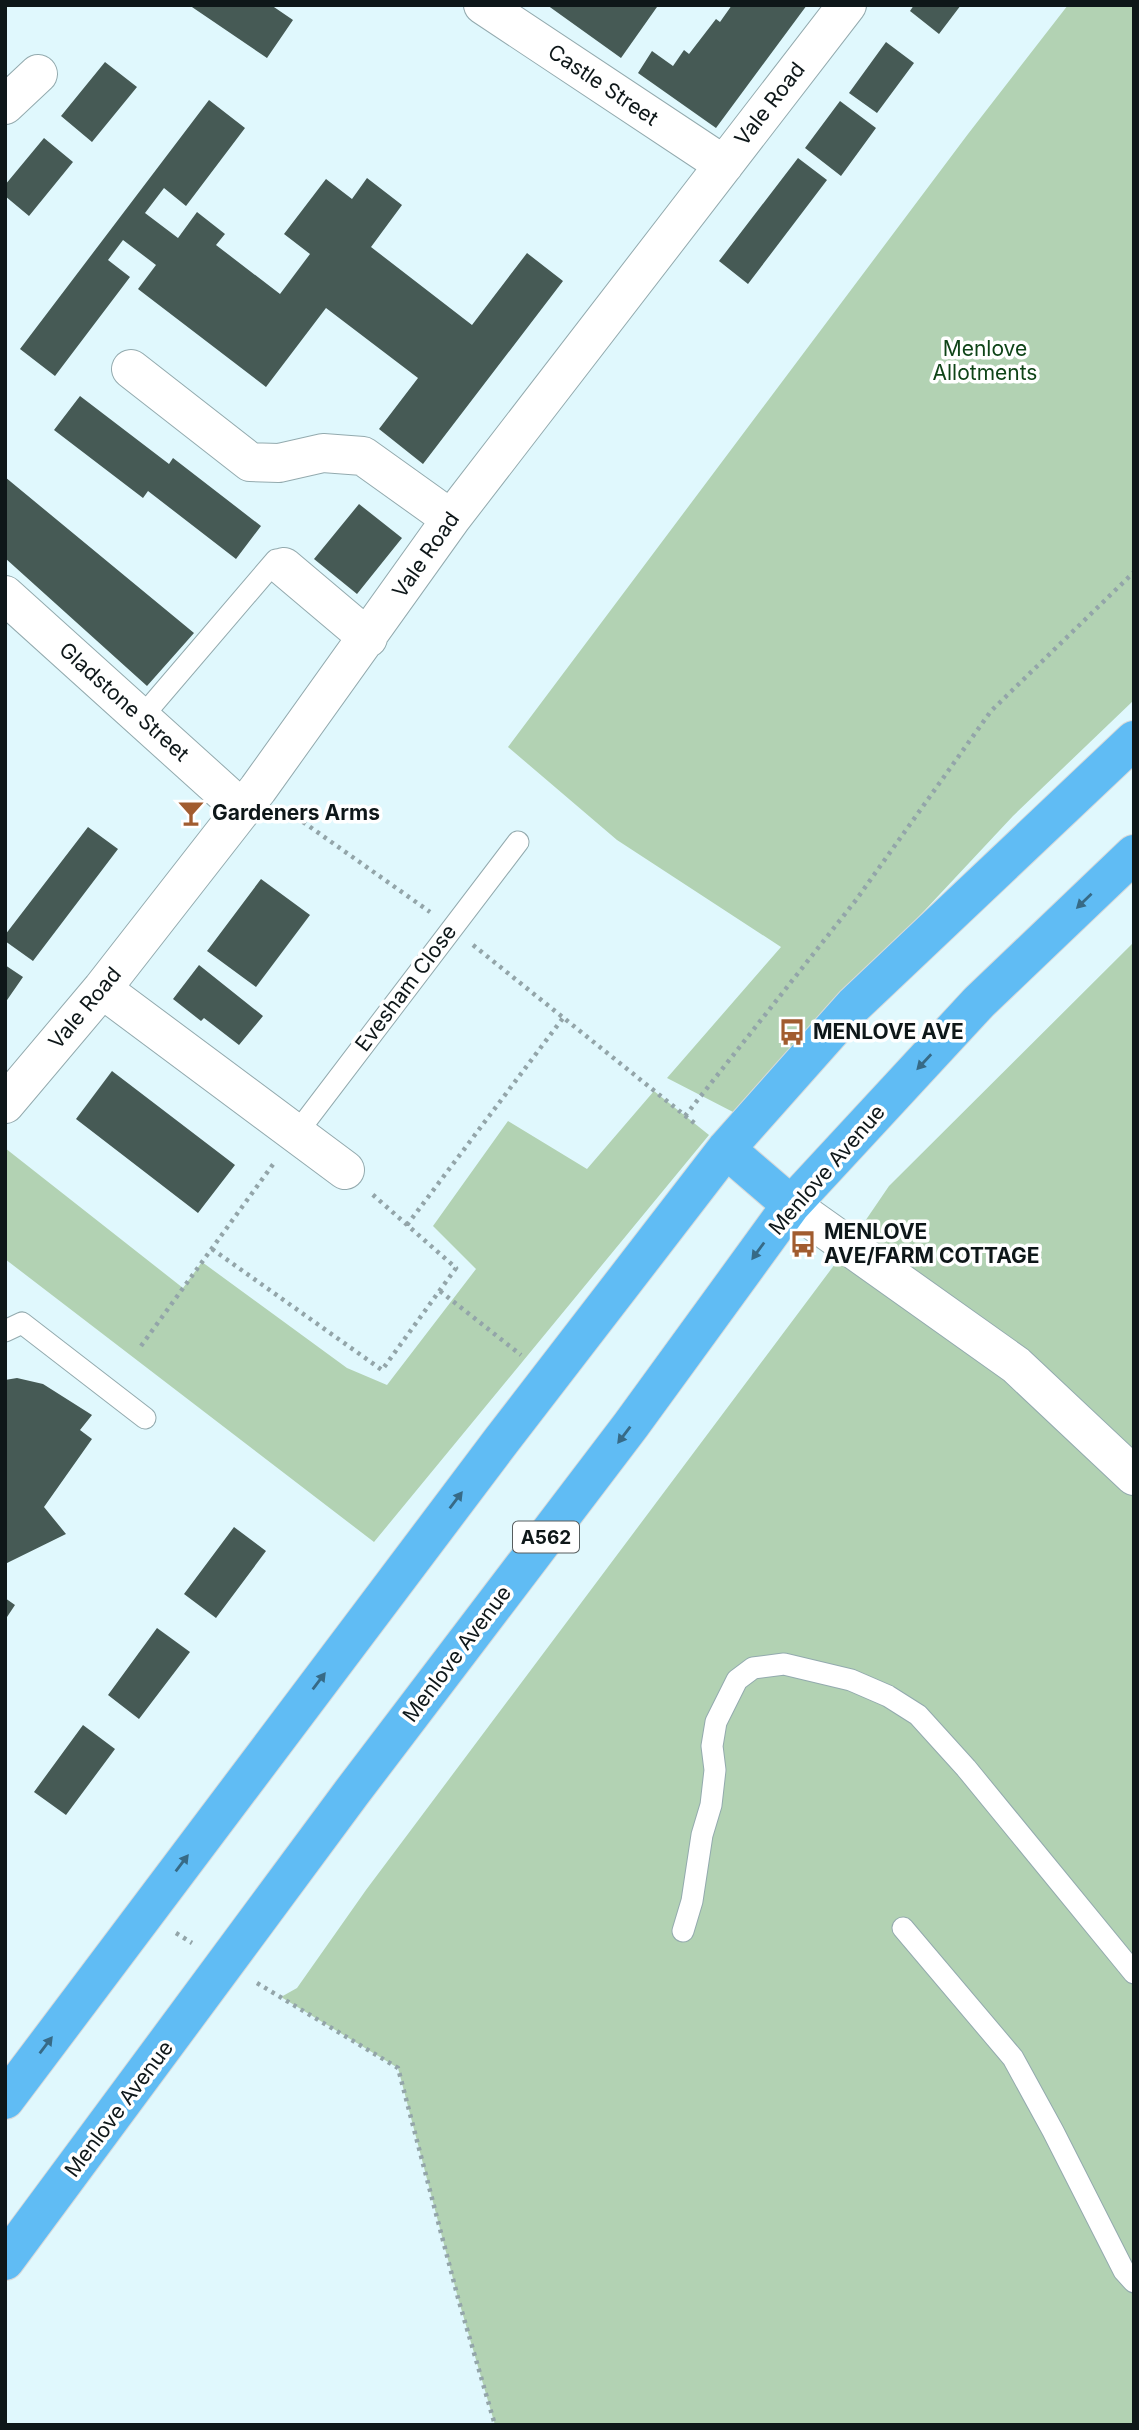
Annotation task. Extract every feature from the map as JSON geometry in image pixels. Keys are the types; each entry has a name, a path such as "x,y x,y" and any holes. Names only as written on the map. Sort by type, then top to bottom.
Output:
{"highway":[{"path":"5,2100 550,1377 726,1149 854,1004 1134,740"},
{"name":"Menlove Avenue","path":"5,2261 352,1792 631,1425 791,1205 979,1002 1134,854"},
{"path":"726,1149 791,1205"}],"street":[{"name":"Castle Street","path":"483,5 724,165"},
{"name":"Vale Road","path":"5,1104 102,989 250,799 451,519 847,5"},
{"path":"5,105 38,74"},
{"path":"131,369 250,462 279,463 323,453 363,456 451,519"},
{"path":"285,567 368,638"},
{"name":"Gladstone Street","path":"5,595 141,718 250,799"},
{"path":"102,989 345,1170"},
{"path":"791,1205 1016,1365 1134,1476"}],"lane":[{"path":"141,718 276,560 285,567"},
{"name":"Evesham Close","path":"296,1134 518,842"},
{"path":"5,1331 22,1323 145,1418"},
{"path":"683,1931 692,1902 702,1835 711,1805 715,1770 712,1746 716,1722 737,1680 753,1668 784,1664 852,1681 888,1696 918,1715 967,1768 1134,1973"},
{"path":"903,1927 1013,2058 1124,2271 1134,2282"}],"path":[{"path":"685,1116 856,900 991,711 1134,572"},
{"path":"250,799 452,928 726,1149"},
{"path":"407,1224 563,1018"},
{"path":"141,1346 296,1134"},
{"path":"212,1249 382,1370 456,1268 345,1170"},
{"path":"440,1291 550,1377"},
{"path":"173,1931 202,1949"},
{"path":"252,1980 398,2068 458,2298 495,2425"}],"green space":[{"name":"Menlove Allotments","path":"1068,5 1134,5 1134,700 1013,816 735,1113 667,1078 781,947 617,840 508,747 968,134"},
{"path":"1134,942 1134,2425 495,2425 458,2298 398,2068 281,1997 297,1988 366,1890 844,1252 889,1186"},
{"path":"654,1091 709,1135 374,1542 5,1259 5,1148 183,1288 202,1262 347,1368 387,1385 476,1269 433,1226 508,1121 587,1169"}],"building":[{"path":"189,5 271,5 293,20 267,58"},
{"path":"547,5 655,5 657,7 621,58"},
{"path":"732,5 807,5 716,128 638,73 652,51 673,66 684,50 689,54 716,19 720,22"},
{"path":"914,5 961,5 939,34 910,11"},
{"path":"886,42 914,63 877,113 849,93"},
{"path":"105,62 137,87 92,142 61,116"},
{"path":"209,100 245,128 186,206 164,188 145,213 178,238 197,212 225,234 216,245 280,294 310,254 284,234 326,179 352,199 367,178 402,205 371,247 472,325 527,253 563,281 423,464 379,429 418,378 326,308 266,387 138,289 156,265 123,240 108,260 130,277 55,376 20,349"},
{"path":"840,101 876,128 841,176 805,148"},
{"path":"44,138 73,162 29,216 5,196 5,185"},
{"path":"798,158 827,180 748,284 719,261"},
{"path":"80,396 169,464 173,458 261,526 236,559 148,491 143,498 54,430"},
{"path":"5,477 194,633 147,686 5,558"},
{"path":"359,504 402,538 357,594 314,559"},
{"path":"88,827 118,849 33,961 5,941 5,935"},
{"path":"261,879 310,915 256,987 207,951"},
{"path":"5,965 23,977 5,1003"},
{"path":"199,965 263,1016 239,1045 204,1018 201,1021 173,999"},
{"path":"112,1071 235,1165 198,1213 76,1119"},
{"path":"17,1378 43,1384 92,1415 80,1430 92,1439 44,1507 66,1534 5,1564 5,1380"},
{"path":"234,1527 266,1551 216,1618 184,1594"},
{"path":"5,1598 15,1605 5,1620"},
{"path":"157,1628 190,1652 139,1719 108,1695"},
{"path":"83,1725 115,1749 66,1815 34,1792"}],"place":[{"name":"Gardeners Arms","path":"191,813"},
{"name":"MENLOVE AVE","path":"792,1032"},
{"name":"MENLOVE AVE/FARM COTTAGE","path":"803,1244"}]}
